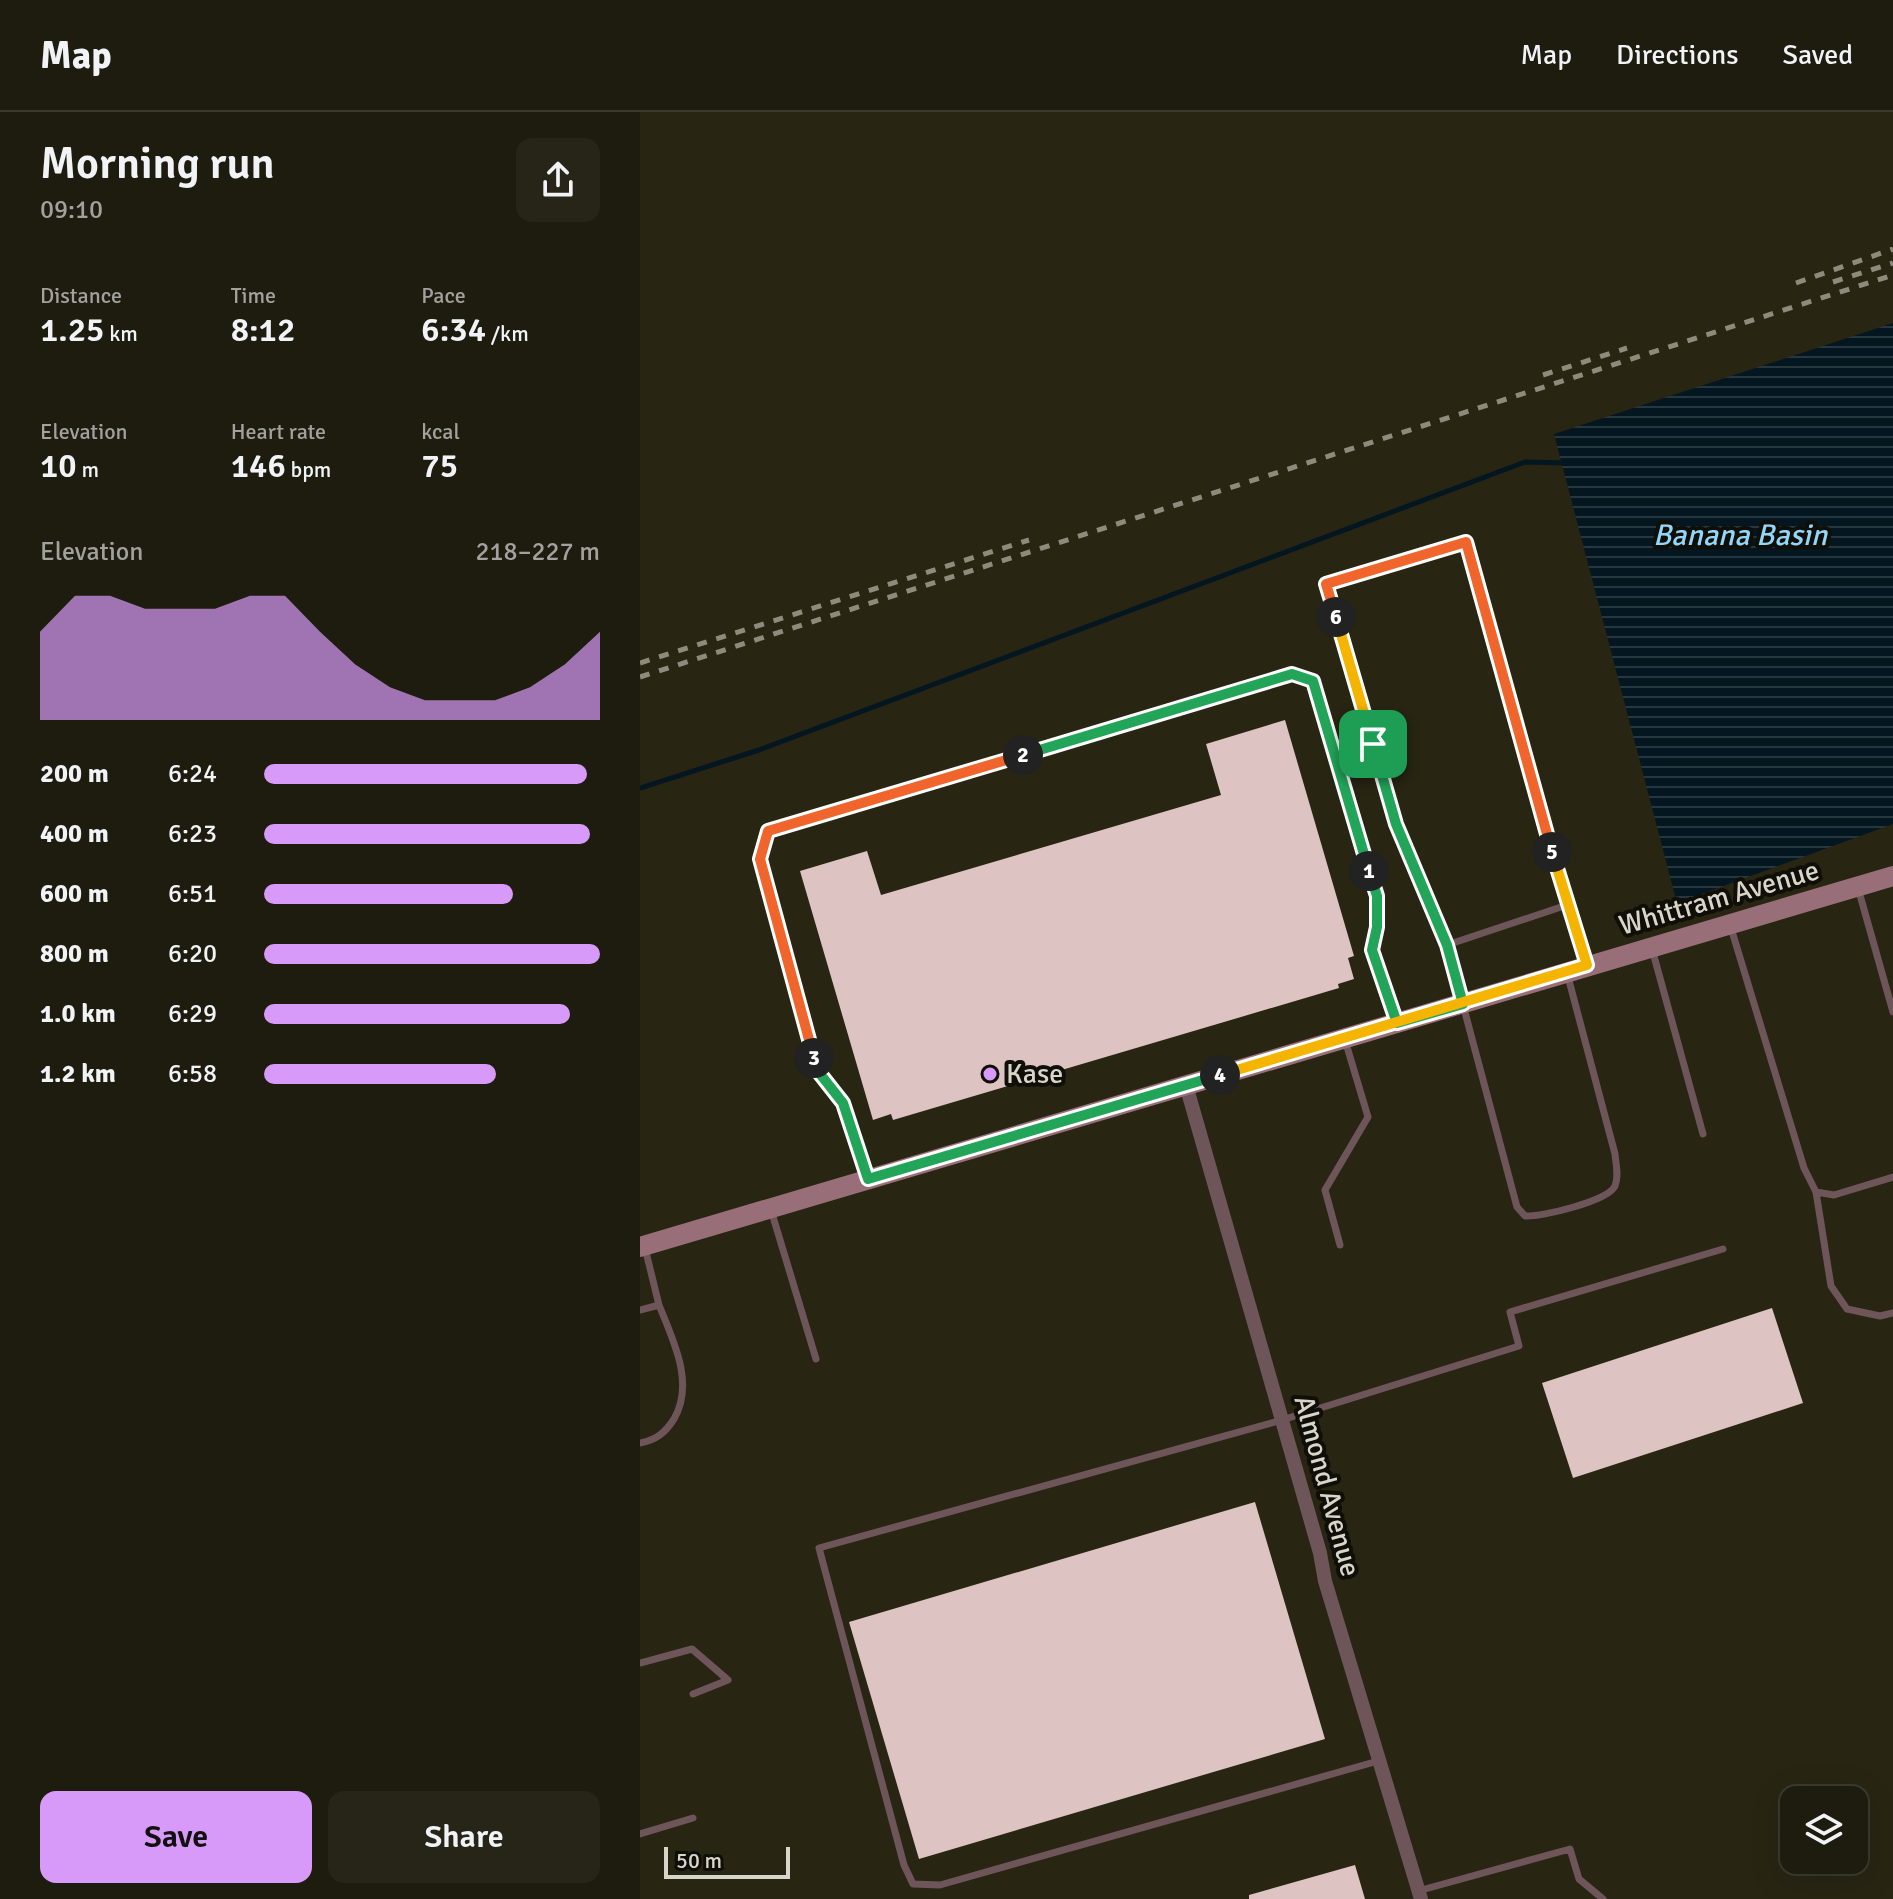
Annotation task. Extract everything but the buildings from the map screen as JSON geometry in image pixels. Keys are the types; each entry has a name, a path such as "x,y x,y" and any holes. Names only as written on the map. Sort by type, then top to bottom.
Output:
{"street":[{"name":"Whittram Avenue","path":"642,1246 1893,876"},
{"name":"Almond Avenue","path":"1186,1085 1320,1553 1325,1581 1420,1895"}],"lane":[{"path":"1566,971 1599,1088 1617,1171 1613,1189 1608,1194 1525,1216 1520,1212 1447,945 1396,824 1326,584 1466,542 1567,905 1587,965"},
{"path":"868,1179 843,1103 817,1070 760,859 768,831 1292,674 1313,681 1377,896 1377,927 1372,950 1397,1023"},
{"path":"1858,886 1893,1012"},
{"path":"1447,945 1567,905"},
{"path":"1730,924 1804,1168 1816,1192 1831,1286 1847,1309 1880,1316 1893,1313"},
{"path":"1651,947 1703,1134"},
{"path":"1340,1245 1325,1190 1368,1117 1345,1038"},
{"path":"1816,1192 1834,1195 1893,1177"},
{"path":"770,1208 816,1359"},
{"path":"640,1443 654,1440 667,1429 679,1410 684,1388 677,1349 659,1305 642,1246"},
{"path":"1381,1760 940,1885 913,1884 904,1865 819,1548 1282,1420 1519,1346 1510,1312 1723,1249"},
{"path":"640,1310 659,1305"},
{"path":"640,1663 692,1649 728,1680 693,1694"},
{"path":"640,1834 693,1818"},
{"path":"1420,1895 1570,1849 1579,1879 1603,1899"}],"water":[{"name":"Banana Basin","path":"1893,323 1893,824 1677,903 1554,434"}],"waterway":[{"path":"640,788 759,750 1525,462 1569,463"}],"railway":[{"path":"1796,283 1893,249"},
{"path":"1833,282 1893,263"},
{"path":"640,677 1893,275"},
{"path":"1543,375 1627,348"},
{"path":"640,663 1029,540"}],"place":[{"name":"Kase","path":"990,1074"}],"route":[{"path":"1373,744 1326,584 1466,542 1567,905 1587,965 1463,1004 868,1179 843,1103 817,1070 760,859 768,831 1292,674 1313,681 1377,896 1377,927 1372,950 1397,1023 1463,1004 1447,945 1396,824 1373,744"}]}
